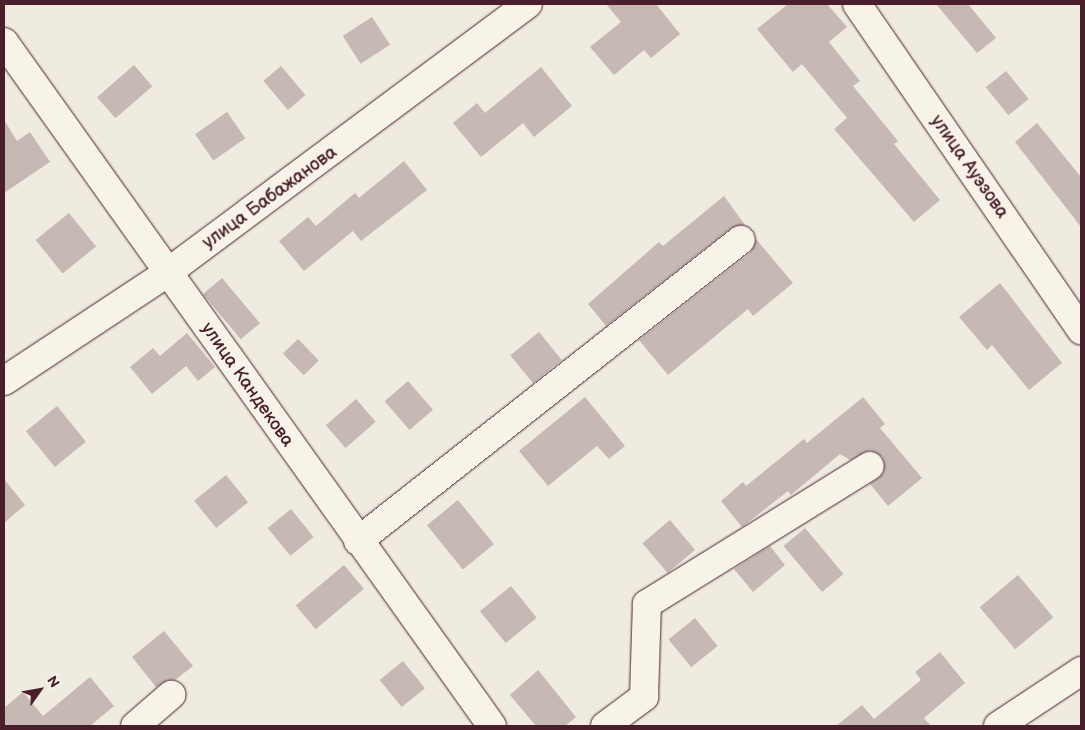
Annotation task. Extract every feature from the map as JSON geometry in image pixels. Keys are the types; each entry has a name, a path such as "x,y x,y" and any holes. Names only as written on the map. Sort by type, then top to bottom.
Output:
{"street":[{"name":"улица Бабажанова","path":"4,381 167,272 528,4"},
{"name":"улица Ауэзова","path":"857,4 1081,330"},
{"name":"улица Кандекова","path":"4,42 358,541 492,726"},
{"path":"358,541 741,240"},
{"path":"605,726 644,697 646,604 870,466"},
{"path":"998,726 1081,671"},
{"path":"135,726 171,695"}],"building":[{"path":"606,4 656,4 680,34 651,58 644,50 614,75 590,47 621,22"},
{"path":"788,4 827,4 847,27 829,42 860,81 853,86 898,141 894,144 940,200 914,222 834,129 847,118 802,64 793,72 757,29"},
{"path":"936,4 968,4 996,38 977,53"},
{"path":"372,17 390,45 361,64 343,36"},
{"path":"134,65 152,86 115,118 97,97"},
{"path":"281,66 305,95 288,110 263,81"},
{"path":"541,67 572,106 534,137 523,123 481,157 453,123 477,103 485,113"},
{"path":"1006,71 1029,99 1008,115 986,87"},
{"path":"227,112 245,138 213,161 195,134"},
{"path":"4,120 17,141 30,132 50,162 4,193"},
{"path":"1037,123 1081,177 1081,227 1015,142"},
{"path":"404,161 427,190 361,241 353,231 304,271 279,241 308,217 316,226 355,193 359,198"},
{"path":"724,196 745,225 731,228 606,326 588,304 659,242 663,246"},
{"path":"69,213 96,246 63,273 36,240"},
{"path":"756,239 793,283 753,316 748,309 668,375 639,340 751,252"},
{"path":"222,278 260,323 241,339 203,294"},
{"path":"1000,283 1062,363 1029,390 992,345 987,350 959,317"},
{"path":"539,332 562,360 533,383 510,355"},
{"path":"187,333 215,367 198,381 186,366 152,394 130,367 153,348 160,356"},
{"path":"298,339 319,361 304,375 283,354"},
{"path":"408,381 433,410 410,430 385,401"},
{"path":"585,397 625,446 609,459 597,446 548,486 519,451"},
{"path":"863,397 885,424 880,428 922,478 888,506 870,484 884,473 883,457 870,450 850,460 840,454 791,495 788,491 742,527 721,501 743,482 746,486 804,439 807,443"},
{"path":"356,399 376,422 345,448 326,425"},
{"path":"57,406 86,442 55,467 26,431"},
{"path":"226,475 248,502 216,528 194,501"},
{"path":"4,479 25,505 4,523"},
{"path":"458,500 494,544 463,569 427,525"},
{"path":"291,509 314,537 290,556 268,528"},
{"path":"670,520 695,550 667,573 642,543"},
{"path":"805,528 844,574 822,592 784,546"},
{"path":"770,546 785,565 753,592 734,569"},
{"path":"344,565 364,589 316,629 296,605"},
{"path":"1018,575 1053,617 1015,649 980,607"},
{"path":"511,586 537,618 506,643 480,611"},
{"path":"695,618 718,646 691,667 669,639"},
{"path":"164,631 193,666 175,680 168,680 156,687 132,657"},
{"path":"940,652 965,683 924,718 931,726 836,726 862,705 874,719 921,680 915,672"},
{"path":"403,661 425,688 402,707 380,680"},
{"path":"538,670 576,717 565,726 536,726 510,695"},
{"path":"90,677 114,706 90,726 4,726 4,708 23,692 43,716"}]}
